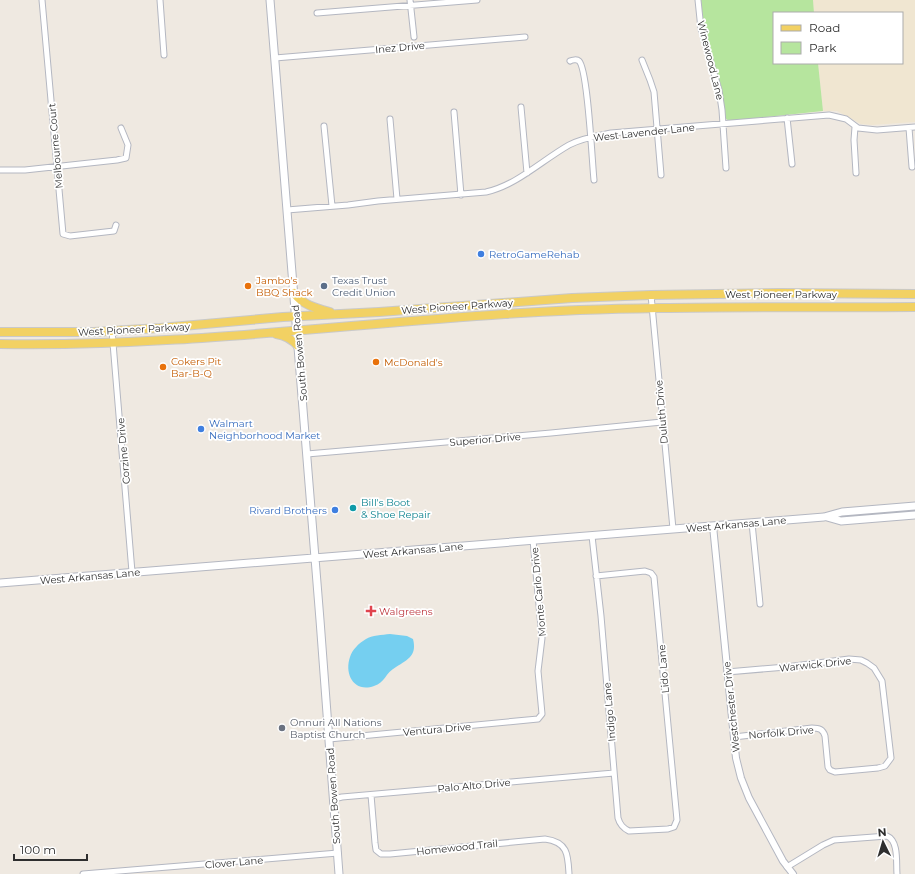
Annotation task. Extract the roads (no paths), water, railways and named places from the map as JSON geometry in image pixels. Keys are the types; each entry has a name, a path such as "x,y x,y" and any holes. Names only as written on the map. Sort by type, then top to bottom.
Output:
{"main road":[{"name":"South Bowen Road","path":"270,0 299,347 339,874"},
{"path":"294,293 302,302 309,306 340,314"},
{"path":"809,307 810,294"},
{"name":"West Pioneer Parkway","path":"0,332 112,331 190,326 296,316 572,298 651,295 915,294"},
{"path":"442,319 444,306"},
{"name":"West Pioneer Parkway","path":"0,344 113,343 506,314 596,309 915,307"},
{"path":"267,332 281,334 290,339 299,347"},
{"name":"West Arkansas Lane","path":"0,583 826,517 842,512 915,506"},
{"name":"West Arkansas Lane","path":"826,517 841,521 915,516"}],"street":[{"name":"Melbourne Court","path":"42,0 63,234 70,236 114,231 116,225"},
{"path":"160,0 164,55"},
{"path":"317,13 411,3 477,0"},
{"name":"Winewood Lane","path":"698,0 701,29 719,90 726,168"},
{"path":"411,3 414,36"},
{"name":"Inez Drive","path":"275,58 525,37"},
{"path":"570,60 579,61 582,69 586,92 594,180"},
{"path":"642,60 654,92 661,175"},
{"path":"522,107 527,173"},
{"path":"454,112 461,195"},
{"name":"West Lavender Lane","path":"287,210 461,195 494,190 514,182 570,145 590,137 611,133 829,115 846,119 858,128 877,130 915,127"},
{"path":"787,118 792,164"},
{"path":"390,119 397,200"},
{"path":"324,126 332,206"},
{"path":"855,127 854,140 856,173"},
{"path":"0,170 25,170 126,158 128,145 121,128"},
{"path":"908,128 912,167"},
{"name":"Duluth Drive","path":"651,295 672,529"},
{"name":"Corzine Drive","path":"112,331 132,572"},
{"name":"Superior Drive","path":"307,454 662,422"},
{"path":"752,523 760,604"},
{"name":"Westchester Drive","path":"713,526 736,758 741,778 749,798 787,867 793,874"},
{"name":"Indigo Lane","path":"592,536 618,818 620,824 629,830 668,829 674,827 677,820"},
{"name":"Monte Carlo Drive","path":"533,540 542,638 538,671 542,714"},
{"name":"Lido Lane","path":"596,576 646,571 652,573 654,577 677,820"},
{"name":"Warwick Drive","path":"727,672 786,667 848,658 861,660 867,663 874,668 882,681 891,758 888,763"},
{"name":"Ventura Drive","path":"329,739 531,720 538,719 542,714"},
{"name":"Norfolk Drive","path":"734,737 819,728 824,732 830,770 840,772 878,768 885,766 888,763"},
{"name":"Palo Alto Drive","path":"334,799 371,794 614,773"},
{"name":"Homewood Trail","path":"371,794 374,843 376,850 381,854 546,839 553,840 565,849 568,857 569,874"},
{"path":"787,867 834,840 886,836 892,839 894,844 897,874"},
{"name":"Clover Lane","path":"83,874 338,853"}],"water":[{"path":"390,634 407,636 413,639 414,649 411,656 405,662 392,669 378,685 361,687 356,684 352,680 348,670 348,663 352,652 358,645 368,638 377,635"}],"place":[{"name":"RetroGameRehab","path":"481,254"},
{"name":"Jambo's BBQ Shack","path":"248,286"},
{"name":"Texas Trust Credit Union","path":"324,286"},
{"name":"McDonald's","path":"376,362"},
{"name":"Cokers Pit Bar-B-Q","path":"163,367"},
{"name":"Walmart Neighborhood Market","path":"201,429"},
{"name":"Bill's Boot & Shoe Repair","path":"353,508"},
{"name":"Rivard Brothers","path":"335,510"},
{"name":"Walgreens","path":"371,611"},
{"name":"Onnuri All Nations Baptist Church","path":"282,728"}]}
